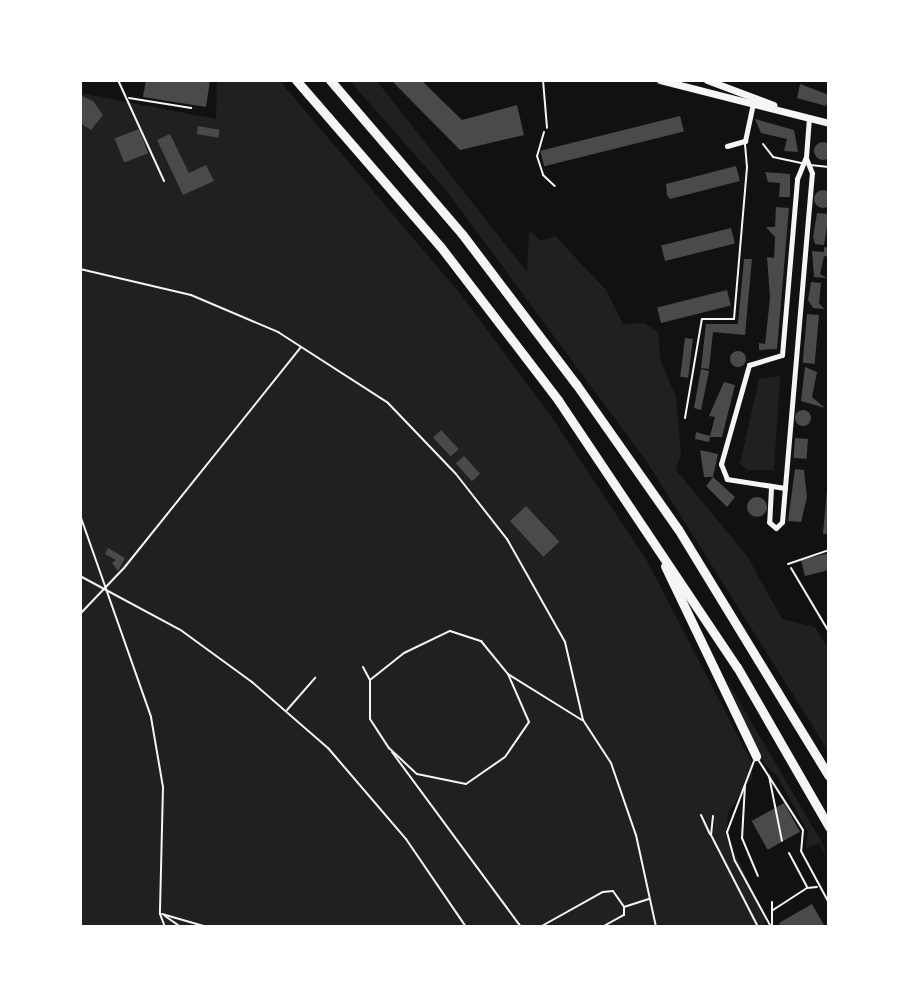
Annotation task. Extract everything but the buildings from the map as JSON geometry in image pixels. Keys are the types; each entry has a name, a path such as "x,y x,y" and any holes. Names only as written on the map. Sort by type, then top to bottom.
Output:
{"highway":[{"path":"296,80 484,302 558,400 737,667 829,827"},
{"path":"330,80 462,234 585,396 710,580 829,776"},
{"path":"657,548 756,756"}],"main road":[{"path":"660,80 829,123"},
{"path":"707,80 797,114"}],"street":[{"path":"727,146 745,141 753,104"},
{"path":"771,488 769,522 774,528 782,522 785,488 809,117"},
{"path":"782,355 797,179 806,162"},
{"path":"782,355 795,364"},
{"path":"782,355 749,365 721,464 727,479 785,488"}],"lane":[{"path":"118,80 164,181"},
{"path":"543,80 547,128"},
{"path":"128,98 191,108"},
{"path":"685,418 702,319 734,319 747,167 745,141"},
{"path":"763,144 775,158 829,167"},
{"path":"788,564 829,550"},
{"path":"756,756 803,830 801,851 829,903"},
{"path":"756,756 727,832 735,861 772,927"},
{"path":"769,775 782,841"},
{"path":"746,780 742,838 758,876"},
{"path":"789,853 807,888"},
{"path":"773,910 807,888 819,887"},
{"path":"772,902 772,927"}],"path":[{"path":"547,128 539,138 537,156 543,175 555,186"},
{"path":"80,269 191,295 301,347 388,403 456,474 507,539 565,642 583,720 611,763 636,835 656,927"},
{"path":"80,614 301,347"},
{"path":"80,515 153,729 163,787 160,914 165,927"},
{"path":"788,564 829,632"},
{"path":"80,576 182,631 286,711 328,748 384,814 466,927"},
{"path":"370,680 404,653 450,631 481,641 508,674 529,722 505,757 466,784 417,774 389,748"},
{"path":"363,667 370,680 370,719 521,927"},
{"path":"508,674 583,720"},
{"path":"286,711 315,678"},
{"path":"701,815 758,927"},
{"path":"711,835 713,816"},
{"path":"540,927 603,892 613,891 624,907 624,915 602,927"},
{"path":"624,907 650,899"},
{"path":"160,914 181,927"},
{"path":"160,914 207,927"}],"shaded area":[{"path":"217,80 279,80 462,296 553,419 647,561 753,765 752,777 728,813 726,834 765,916 765,927 80,927 80,93 216,119"},
{"path":"349,80 376,80 527,272 529,230 541,241 555,236 606,290 623,324 644,323 658,332 660,359 676,397 681,454 676,470 747,556 782,619 815,627 829,650 829,752 647,462 446,190"},
{"path":"780,376 774,470 747,470 740,464 759,379"},
{"path":"725,677 821,841 829,862 819,843 806,849 808,832 777,776 764,764"}]}
